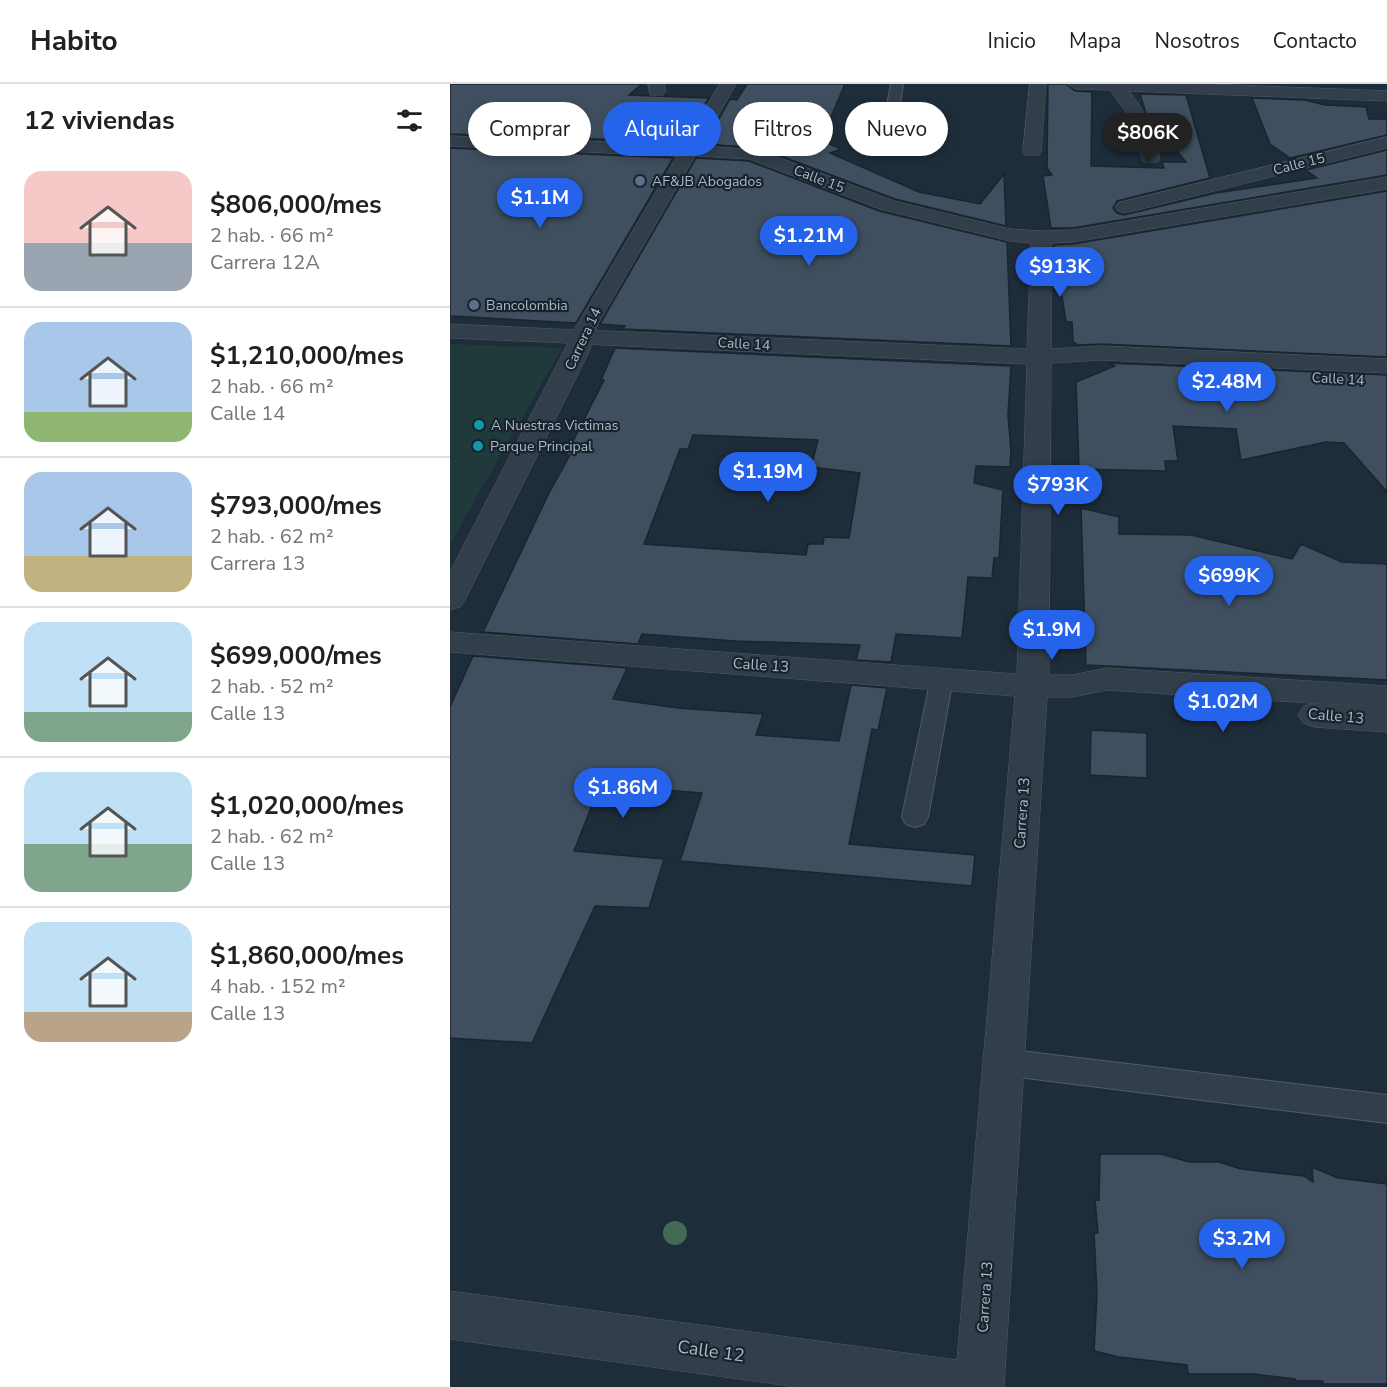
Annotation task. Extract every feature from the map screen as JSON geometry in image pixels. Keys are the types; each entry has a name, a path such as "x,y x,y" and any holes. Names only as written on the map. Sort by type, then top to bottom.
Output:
{"street":[{"name":"Carrera 14","path":"718,102 728,84"},
{"path":"1032,151 1038,84"},
{"path":"1076,84 1387,96"},
{"path":"1115,86 1134,105 1143,122 1151,158"},
{"name":"Calle 15","path":"450,141 603,147"},
{"name":"Calle 15","path":"1041,237 1058,222 1387,142"},
{"name":"Calle 15","path":"721,153 752,154 887,205 1010,235 1041,237 1073,236 1387,183"},
{"name":"Carrera 14","path":"450,600 584,337 587,324 686,156"},
{"name":"Carrera 13","path":"979,1387 1032,686 1041,237"},
{"name":"Calle 14","path":"450,331 1038,357 1101,353 1387,366"},
{"name":"Calle 14","path":"1038,357 1101,368 1387,381"},
{"name":"Calle 13","path":"450,642 1032,686 1072,686 1107,679 1387,697"},
{"name":"Calle 13","path":"1072,686 1104,698 1387,720"},
{"name":"Calle 12","path":"450,1315 973,1387"}],"lane":[{"path":"894,102 897,84"},
{"path":"915,817 942,678"},
{"path":"1003,1062 1387,1109"}],"green space":[{"name":"Parque Principal","path":"450,344 562,348 450,544"}],"building":[{"path":"450,84 642,84 629,95 709,98 707,102 603,102 603,139 591,139 591,102 468,102 468,135 450,134"},
{"path":"747,84 845,84 833,112 833,102 733,102 733,146 721,145 721,115 730,99 737,100"},
{"path":"1048,84 1066,84 1075,91 1092,92 1091,166 1164,168 1162,162 1186,162 1146,113 1140,94 1186,95 1210,178 1117,201 1113,208 1117,213 1124,215 1216,193 1317,178 1306,170 1387,150 1387,175 1073,228 1051,228 1043,176 1052,175 1047,168"},
{"path":"1252,98 1304,100 1325,105 1366,107 1369,119 1387,119 1387,135 1290,158 1270,144"},
{"path":"833,145 841,149 833,152"},
{"path":"450,148 468,149 468,156 591,154 673,158 576,323 450,316"},
{"path":"833,154 919,192 980,204 1004,174 1006,226 895,199 781,156"},
{"path":"696,158 749,161 879,211 1007,242 1011,346 623,329 625,326 600,324"},
{"path":"1387,191 1387,357 1101,344 1078,345 1073,342 1072,322 1066,322 1054,245 1073,244"},
{"path":"615,348 1011,366 1008,415 1010,467 976,466 974,483 1003,490 999,558 994,558 992,578 968,577 962,638 896,634 891,662 856,660 860,645 736,641 642,634 638,644 483,632 549,493 570,455 566,455 604,380 601,380","holes":["693,435 818,440 811,467 860,473 849,538 824,537 823,544 808,544 806,555 644,544 680,449 688,449"]},
{"path":"1108,363 1387,375 1387,492 1344,443 1326,442 1241,460 1236,429 1173,426 1178,461 1165,461 1166,471 1079,469 1076,382 1115,366"},
{"path":"1081,508 1119,517 1119,534 1191,535 1292,559 1301,544 1342,562 1387,564 1387,680 1086,665"},
{"path":"473,656 627,668 613,699 678,708 763,714 756,735 839,741 851,685 887,688 878,730 872,729 849,844 975,855 972,886 680,861 702,793 600,785 574,851 664,859 649,908 595,906 532,1043 450,1038 450,707"},
{"path":"1091,730 1147,733 1147,778 1090,775"},
{"path":"1100,1154 1161,1154 1189,1162 1219,1162 1241,1169 1304,1176 1313,1182 1312,1167 1338,1178 1387,1184 1387,1384 1322,1384 1323,1381 1296,1381 1295,1379 1254,1374 1188,1374 1187,1365 1119,1357 1094,1351 1097,1294 1094,1233 1098,1233 1095,1199 1099,1200"}],"place":[{"name":"AF&JB Abogados","path":"640,181"},
{"name":"Bancolombia","path":"474,305"},
{"name":"A Nuestras Victimas","path":"479,425"},
{"name":"Parque Principal","path":"478,446"}]}
